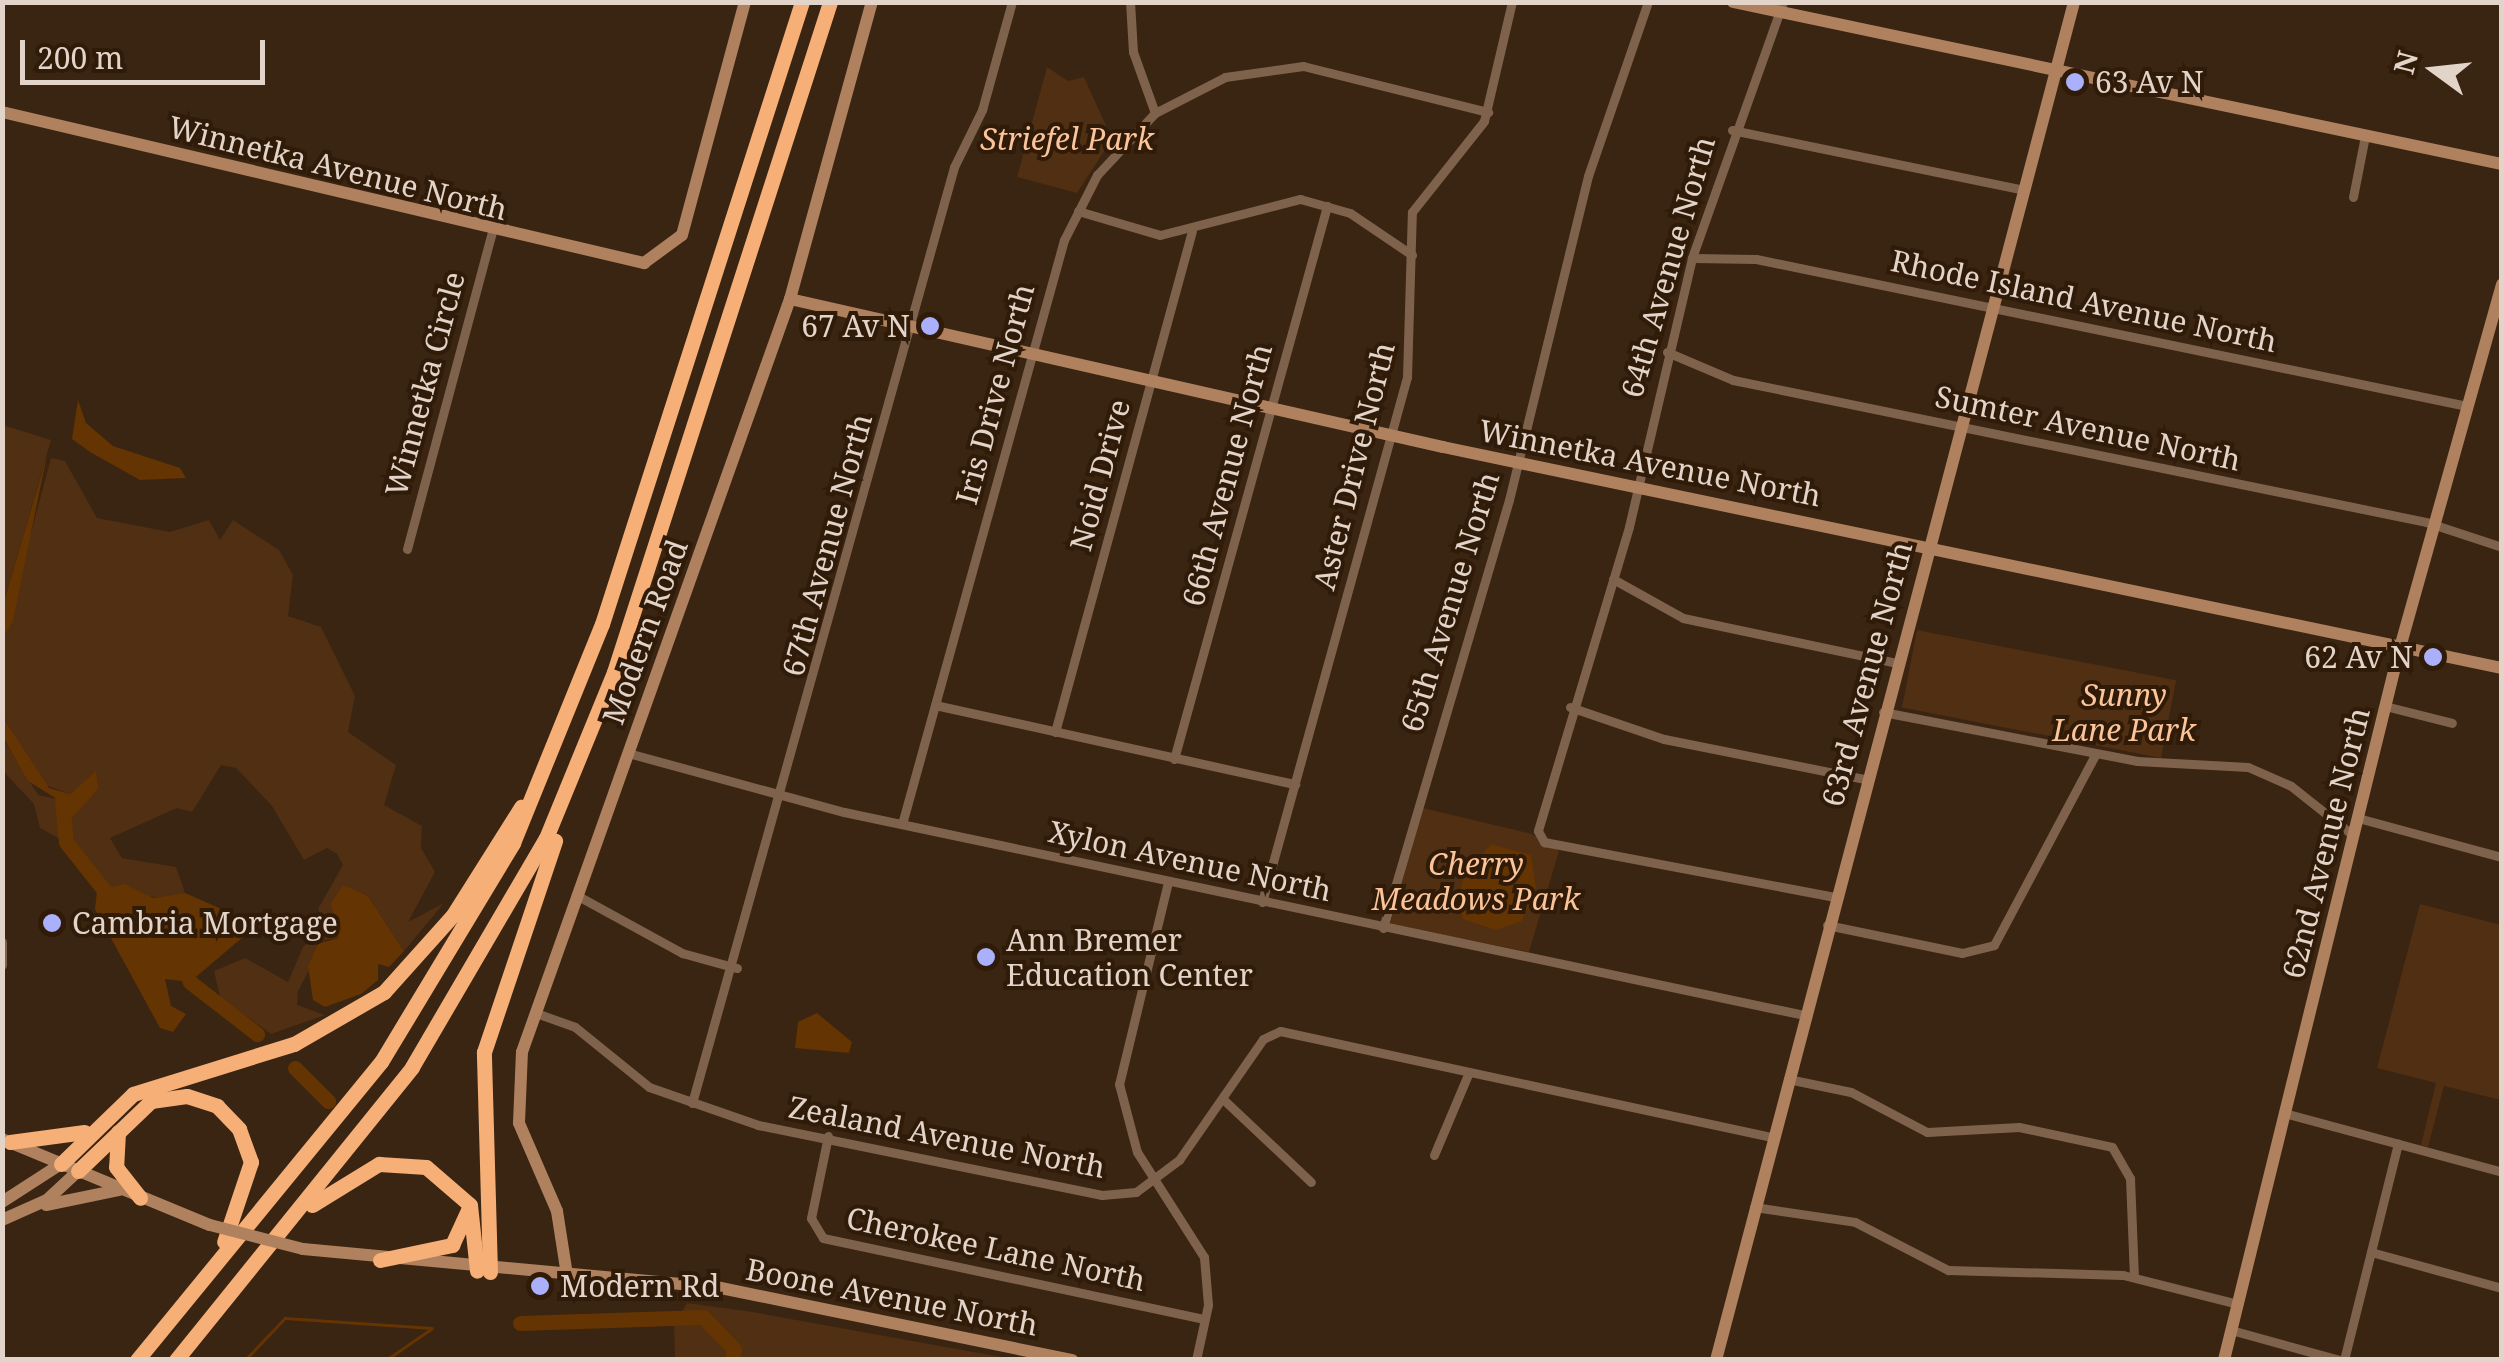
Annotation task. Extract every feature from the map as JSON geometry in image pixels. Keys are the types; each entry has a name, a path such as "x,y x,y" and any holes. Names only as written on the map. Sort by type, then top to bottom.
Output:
{"highway":[{"path":"137,1360 390,1050 472,922 549,767 802,2"},
{"path":"484,1271 480,1102 487,1037 614,672 830,2"},
{"path":"176,1360 402,1080 477,969 552,827 614,672"},
{"path":"61,1164 101,1122 140,1091 294,1044 384,992 447,924 549,767"},
{"path":"78,1171 129,1116 162,1098 202,1100 235,1122 250,1155 237,1218 170,1319"},
{"path":"129,1116 114,1158 140,1198"},
{"path":"6,1140 62,1142 101,1122"},
{"path":"272,1242 332,1188 378,1164 426,1167 466,1199 478,1230 484,1271"},
{"path":"380,1260 452,1245 468,1222 466,1199"}],"street":[{"name":"Winnetka Avenue North","path":"2,112 633,263 662,257 685,225 745,2"},
{"name":"Modern Road","path":"566,1275 556,1210 519,1123 518,1073 536,1012 790,299 872,2"},
{"name":"67th Avenue North","path":"692,1103 737,968 912,326 1012,2"},
{"path":"1130,2 1133,52 1155,113"},
{"name":"Aster Drive North","path":"1262,902 1391,435 1414,328 1412,255 1417,200 1465,154 1488,112 1512,2"},
{"name":"65th Avenue North","path":"1383,928 1518,462 1562,267 1648,2"},
{"path":"1733,2 1780,7 2502,164"},
{"name":"63rd Avenue North","path":"1716,1360 1896,662 2074,2"},
{"name":"64th Avenue North","path":"1780,7 1732,130 1692,258 1638,486 1570,707 1540,838 1834,898"},
{"name":"Iris Drive North","path":"902,824 1032,354 1078,212 1114,152 1155,113 1225,77 1303,66 1488,112"},
{"path":"1732,130 2024,190"},
{"path":"2352,197 2365,136"},
{"path":"1078,212 1143,234 1192,231 1267,202 1327,206 1412,255"},
{"name":"66th Avenue North","path":"1174,759 1327,206"},
{"name":"Noid Drive","path":"1055,732 1192,231"},
{"name":"Winnetka Circle","path":"407,549 492,232"},
{"name":"Rhode Island Avenue North","path":"1692,258 1718,265 1756,259 2467,406"},
{"name":"62nd Avenue North","path":"2224,1360 2385,706 2502,284"},
{"name":"Winnetka Avenue North","path":"790,299 1391,435 2402,641 2502,668"},
{"name":"Sumter Avenue North","path":"1667,352 1733,380 2434,527 2502,547"},
{"path":"1612,579 1683,618 1896,662"},
{"path":"935,705 1294,784"},
{"path":"2385,706 2452,723"},
{"path":"1570,707 1664,739 1866,780"},
{"path":"1883,712 2096,753 2263,771 2354,836"},
{"name":"Xylon Avenue North","path":"628,753 902,824 1804,1015"},
{"path":"1827,926 1962,953 1994,945 2096,753"},
{"path":"2358,818 2502,857"},
{"path":"1168,882 1120,1062 1128,1130 1204,1257 1205,1319 1196,1360"},
{"path":"578,896 682,953 737,968"},
{"path":"2,942 2,966"},
{"name":"Zealand Avenue North","path":"536,1012 575,1027 632,1077 692,1103 1102,1195 1155,1180"},
{"path":"1155,1180 1225,1102 1263,1039 1280,1031 1771,1138"},
{"path":"1434,1156 1469,1072"},
{"path":"1787,1078 1851,1092 1926,1132 2019,1127 2112,1147 2130,1178 2134,1278"},
{"path":"1225,1102 1311,1182"},
{"path":"2284,1113 2502,1172"},
{"name":"Cherokee Lane North","path":"828,1136 811,1218 824,1238 1205,1319"},
{"name":"Boone Avenue North","path":"6,1140 210,1225 303,1249 484,1271 716,1287 1073,1360"},
{"path":"2231,1330 2341,1360 2398,1144"},
{"path":"2,1202 61,1164"},
{"path":"34,1208 78,1171"},
{"path":"2,1220 34,1208 121,1190"},
{"path":"1753,1207 1855,1222 1948,1270 2134,1278 2238,1304"},
{"path":"2371,1252 2502,1288"}],"green space":[{"name":"Striefel Park","path":"1047,67 1068,81 1084,77 1112,139 1077,193 1017,177"},
{"path":"3,425 51,440 3,605"},
{"path":"51,458 65,461 97,518 170,532 209,520 220,540 233,520 279,550 293,575 288,616 321,627 355,696 348,732 396,765 384,805 422,826 421,848 435,872 408,922 444,903 404,951 368,896 342,886 337,938 325,940 298,991 297,1005 325,1015 271,1034 220,997 214,971 245,958 288,982 303,947 327,928 318,909 343,865 337,854 327,848 304,860 272,806 236,768 221,765 192,812 177,808 110,838 122,858 176,867 185,893 163,899 105,886 70,841 65,816 98,789 92,775 70,794 40,783 3,716 3,638"},
{"name":"Sunny Lane Park","path":"1917,630 2176,680 2161,758 1902,708"},
{"path":"2,737 38,795 57,799 62,840 40,828 34,804 3,771"},
{"name":"Cherry Meadows Park","path":"1423,808 1532,834 1559,851 1529,952 1390,924"},
{"path":"2420,904 2501,925 2501,1100 2444,1086 2428,1147 2421,1145 2436,1083 2377,1068"},
{"path":"687,1303 1012,1359 675,1359 674,1325"}],"shaded area":[{"path":"78,400 86,423 113,446 180,468 186,478 140,480 72,439"},
{"path":"47,455 13,621 3,638 3,605"},
{"path":"2,716 49,788 70,794 96,771 98,789 73,817 57,817 57,799 28,781 3,737"},
{"path":"1491,844 1531,855 1536,888 1522,921 1496,930 1463,919 1458,901 1464,874"},
{"path":"124,884 154,898 185,893 249,921 249,932 190,982 165,979 171,1006 186,1014 173,1032 160,1028 95,909 97,891"},
{"path":"343,885 368,896 404,951 389,967 378,964 378,980 361,994 325,1007 313,1000 308,966 318,944 338,938 331,903"},
{"path":"817,1013 852,1042 849,1053 795,1048 798,1022"}],"waterway":[{"path":"62,800 66,842 111,899"},
{"path":"183,963 190,982 257,1034"},
{"path":"295,1068 328,1101"},
{"path":"520,1323 703,1317 734,1349 732,1360"},
{"path":"245,1360 285,1318 432,1328"},
{"path":"386,1360 431,1329"}],"place":[{"name":"63 Av N","path":"2075,82"},
{"name":"67 Av N","path":"930,326"},
{"name":"62 Av N","path":"2433,657"},
{"name":"Cambria Mortgage","path":"52,923"},
{"name":"Ann Bremer Education Center","path":"986,957"},
{"name":"Modern Rd","path":"540,1286"}]}
